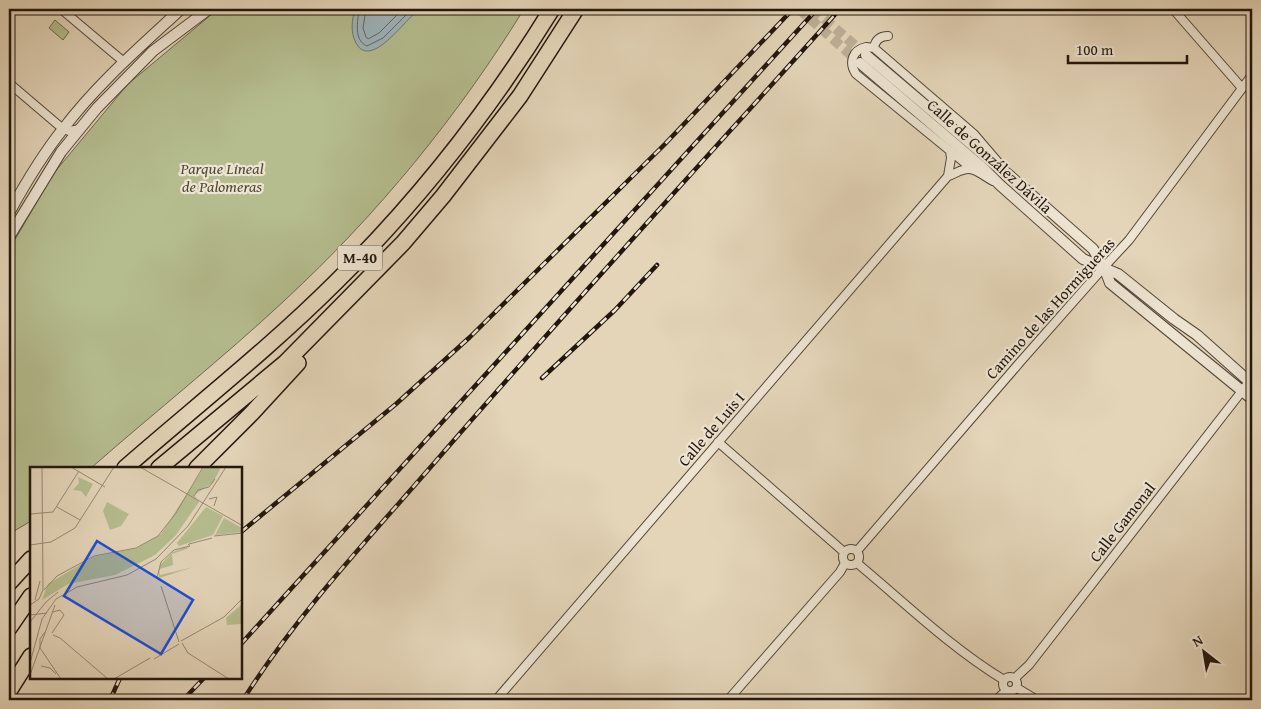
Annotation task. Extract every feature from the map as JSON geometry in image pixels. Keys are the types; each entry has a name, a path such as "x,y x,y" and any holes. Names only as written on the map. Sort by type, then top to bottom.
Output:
{"highway":[{"name":"M-40","path":"126,467 272,343 378,240 424,188 474,125 552,9"},
{"name":"M-40","path":"160,467 285,363 403,243 484,145 520,96 576,9"},
{"path":"198,467 336,324 356,292"},
{"path":"9,583 30,560"},
{"path":"9,628 30,597"},
{"path":"9,691 30,658"}],"street":[{"path":"61,9 124,62"},
{"path":"70,16 76,9"},
{"path":"9,213 28,180 63,129 102,84 181,9"},
{"path":"189,24 202,9"},
{"path":"9,237 57,159 80,129 147,57 209,9"},
{"path":"1173,9 1242,88"},
{"path":"874,48 879,38 888,36"},
{"name":"Calle de González Dávila","path":"971,168 856,74 851,64 856,52 866,47 874,48 974,134 1009,175"},
{"name":"Calle de González Dávila","path":"1251,383 1197,335 1118,274 1104,267 1083,259 1000,186 863,59 1009,175 1093,249 1104,267 1110,283 1252,399"},
{"name":"Camino de las Hormigueras","path":"857,551 1129,240 1252,75"},
{"path":"9,83 63,129 69,131 80,129"},
{"path":"948,176 950,152"},
{"path":"971,168 1000,186"},
{"name":"Calle de Luis I","path":"496,700 948,176 971,168"},
{"name":"Calle Gamonal","path":"1015,678 1029,664 1242,391 1251,383"},
{"path":"718,442 844,552"},
{"path":"851,548 857,551 859,558 857,563 852,565 845,563 842,559 844,552 851,548"},
{"path":"728,700 840,572 845,563"},
{"path":"857,563 935,631 1004,680"},
{"path":"1004,680 1009,677 1015,678 1018,683 1017,688 1012,692 1006,691"},
{"path":"1004,680 1003,686 1006,691"},
{"path":"1017,688 1037,700"},
{"path":"996,700 1006,691"}],"green space":[{"name":"Parque Lineal de Palomeras","path":"218,9 524,9 472,88 415,162 319,267 238,343 92,467 30,467 30,522 9,534 9,250 53,174 128,84"},
{"path":"55,20 69,32 63,40 49,28"}],"water":[{"path":"355,9 427,9 416,13 386,42 369,51 362,50 354,39 352,26"}],"tunnel":[{"path":"799,9 860,63"},
{"path":"813,9 866,55"}],"railway":[{"path":"242,531 396,404 470,337 665,144 793,9"},
{"path":"242,643 817,9"},
{"path":"243,700 288,635 363,544 540,342 840,9"},
{"path":"542,378 615,310 657,265"},
{"path":"110,700 120,679"},
{"path":"183,700 203,679"}]}
